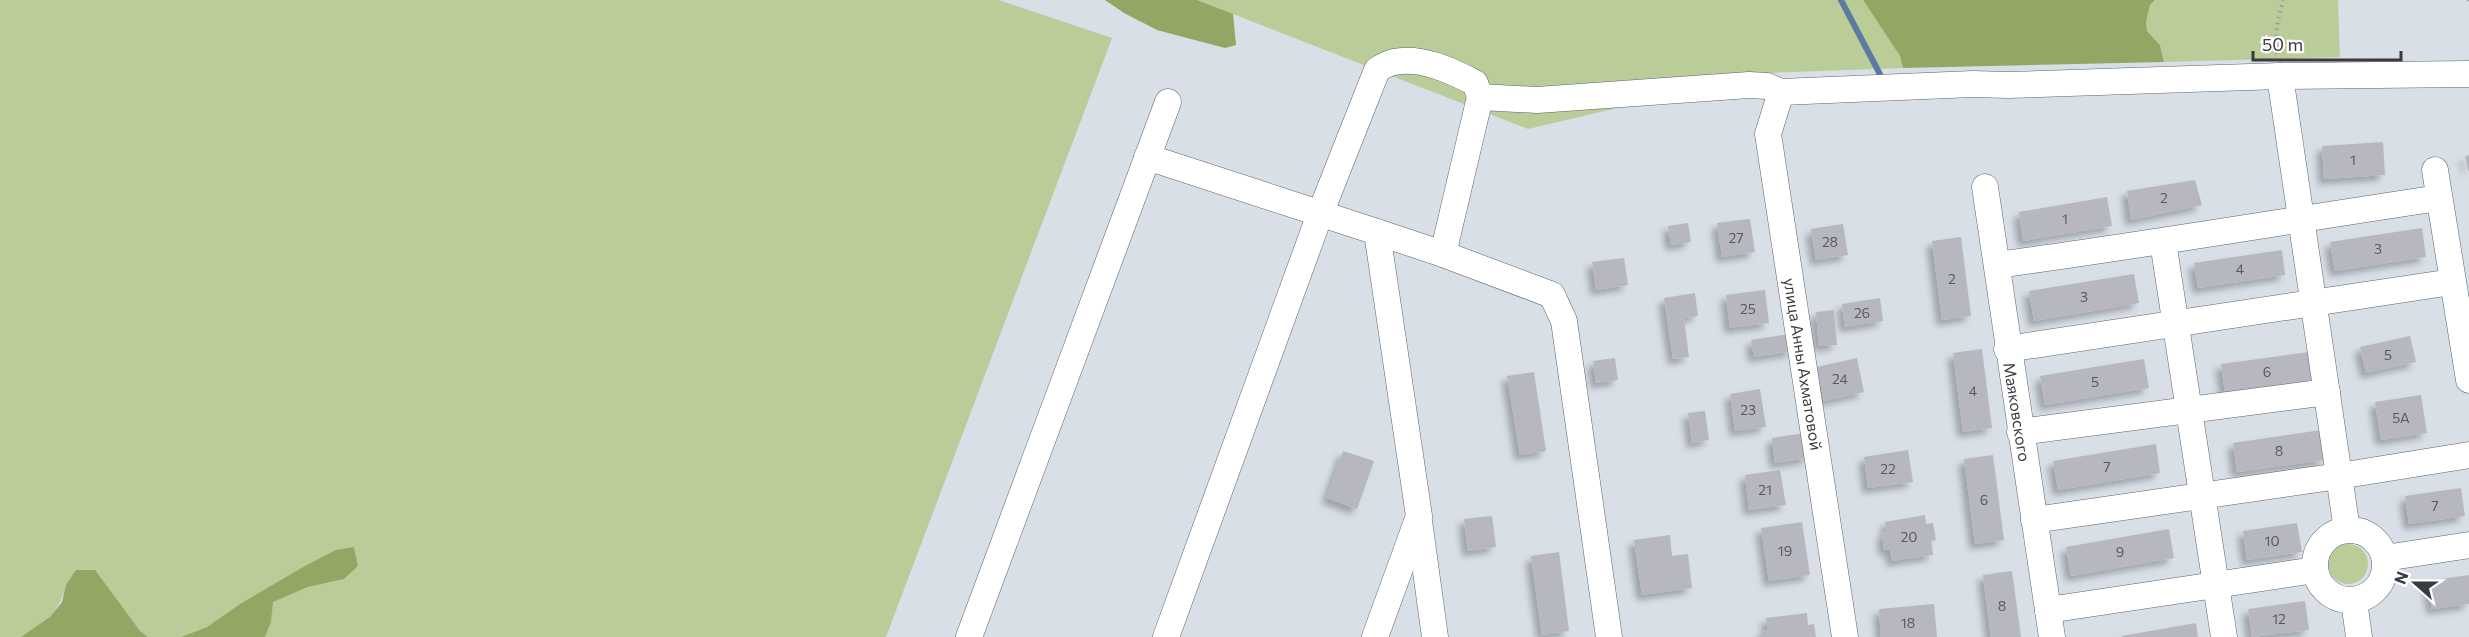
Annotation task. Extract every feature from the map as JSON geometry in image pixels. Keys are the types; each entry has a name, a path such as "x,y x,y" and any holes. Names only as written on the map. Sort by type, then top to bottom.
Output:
{"street":[{"path":"1166,637 1320,214 1377,70 1395,62 1424,62 1456,73 1475,83 1480,96 1443,254"},
{"path":"1480,96 1537,100 1749,85 1767,86 1781,92 2280,76 2469,74"},
{"path":"2280,76 2347,530"},
{"name":"улица Анны Ахматовой","path":"1781,92 1768,134 1845,637"},
{"path":"969,637 1168,102"},
{"path":"1146,157 1443,254 1552,295 1564,321 1609,637"},
{"path":"2435,170 2469,380"},
{"name":"Маяковского","path":"1985,187 2007,349 2052,637"},
{"path":"1997,265 2163,242 2439,198"},
{"path":"1377,232 1435,637"},
{"path":"2163,242 2224,637"},
{"path":"2007,349 2452,282"},
{"path":"2020,432 2326,392"},
{"path":"2034,520 2469,455"},
{"path":"1375,637 1419,516"},
{"path":"2347,530 2357,530 2375,540 2385,558 2382,581 2366,597 2354,601 2333,597 2324,590 2315,570 2315,561 2322,543 2329,537 2347,530"},
{"path":"2385,558 2469,545"},
{"path":"2048,610 2315,570"},
{"path":"2354,601 2360,637"}],"path":[{"path":"2280,76 2275,42 2277,21 2283,0"}],"green space":[{"path":"0,0 999,0 1112,38 886,637 265,637 271,622 272,602 308,587 344,579 358,565 354,547 240,604 207,627 181,637 148,637 66,585 56,610 37,630 20,637 0,637"},
{"path":"1105,0 1197,0 1233,14 1236,45 1225,48 1157,30"},
{"path":"1197,0 1863,0 1900,56 1903,68 1766,73 1528,129"},
{"path":"1863,0 2155,0 2150,5 2146,22 2147,31 2160,45 2164,62 1903,68 1900,56"},
{"path":"2155,0 2338,0 2340,57 2164,62 2160,45 2147,31 2146,22 2150,5"},
{"path":"2348,544 2362,550 2368,564 2362,578 2348,584 2334,578 2328,564 2334,550"},
{"path":"354,547 358,566 344,579 308,587 273,602 271,622 265,637 181,637 207,627 240,604 305,566 336,550"},
{"path":"76,570 95,570 140,631 148,637 21,637 50,617 62,602 66,585"}],"building":[{"path":"2383,142 2385,175 2324,179 2322,146"},
{"path":"2469,155 2469,171 2468,171 2465,156"},
{"path":"2195,180 2202,205 2131,220 2127,191"},
{"path":"2107,197 2112,226 2023,241 2019,212"},
{"path":"1750,219 1755,252 1722,257 1717,223"},
{"path":"1688,223 1691,242 1671,245 1668,226"},
{"path":"1843,224 1848,255 1816,260 1811,229"},
{"path":"2422,228 2426,257 2335,271 2330,242"},
{"path":"1961,237 1971,316 1942,320 1932,241"},
{"path":"2282,250 2285,275 2198,288 2194,263"},
{"path":"1624,258 1628,285 1596,290 1592,262"},
{"path":"2134,274 2139,303 2034,321 2029,291"},
{"path":"1765,290 1769,323 1730,328 1726,295"},
{"path":"1695,293 1698,316 1684,318 1689,357 1673,359 1664,298"},
{"path":"1880,298 1883,321 1845,327 1842,304"},
{"path":"1834,310 1837,345 1819,346 1816,312"},
{"path":"1790,334 1793,351 1754,357 1751,340"},
{"path":"2410,336 2416,362 2366,373 2360,347"},
{"path":"1982,349 1992,428 1963,432 1953,353"},
{"path":"2309,352 2313,380 2225,393 2221,364"},
{"path":"1615,358 1618,380 1596,383 1593,361"},
{"path":"1857,358 1864,392 1824,401 1817,367"},
{"path":"2144,359 2149,388 2045,405 2040,376"},
{"path":"1534,372 1546,451 1520,455 1507,376"},
{"path":"1760,389 1766,427 1735,431 1730,394"},
{"path":"2421,395 2427,433 2381,440 2375,402"},
{"path":"1705,411 1709,440 1692,443 1688,413"},
{"path":"2321,430 2325,460 2237,472 2233,443"},
{"path":"1805,433 1809,458 1775,463 1772,438"},
{"path":"2156,444 2160,473 2058,490 2053,461"},
{"path":"1908,450 1913,482 1868,488 1864,457"},
{"path":"1343,451 1374,461 1357,509 1327,498"},
{"path":"1993,455 2004,540 1975,544 1964,459"},
{"path":"1780,470 1786,505 1749,510 1745,475"},
{"path":"2461,488 2465,516 2409,524 2405,496"},
{"path":"1925,515 1926,524 1933,523 1936,540 1931,541 1933,555 1892,561 1890,549 1884,550 1882,533 1887,532 1885,522"},
{"path":"1492,516 1496,547 1468,551 1464,519"},
{"path":"1802,522 1810,575 1769,581 1761,528"},
{"path":"2297,523 2302,552 2247,560 2243,531"},
{"path":"2169,529 2174,558 2071,576 2066,547"},
{"path":"1670,535 1672,556 1688,554 1692,588 1642,595 1634,540"},
{"path":"1559,552 1569,631 1542,635 1531,556"},
{"path":"2012,571 2021,637 1991,637 1983,575"},
{"path":"2469,575 2469,604 2432,609 2427,581"},
{"path":"2305,601 2309,630 2252,637 2248,609"},
{"path":"1934,604 1937,637 1881,637 1879,609"},
{"path":"1807,613 1808,625 1814,624 1816,637 1762,637 1762,631 1768,630 1766,618"},
{"path":"2196,623 2198,637 2122,637 2122,636"}],"waterway":[{"path":"1841,0 1883,80"}]}
